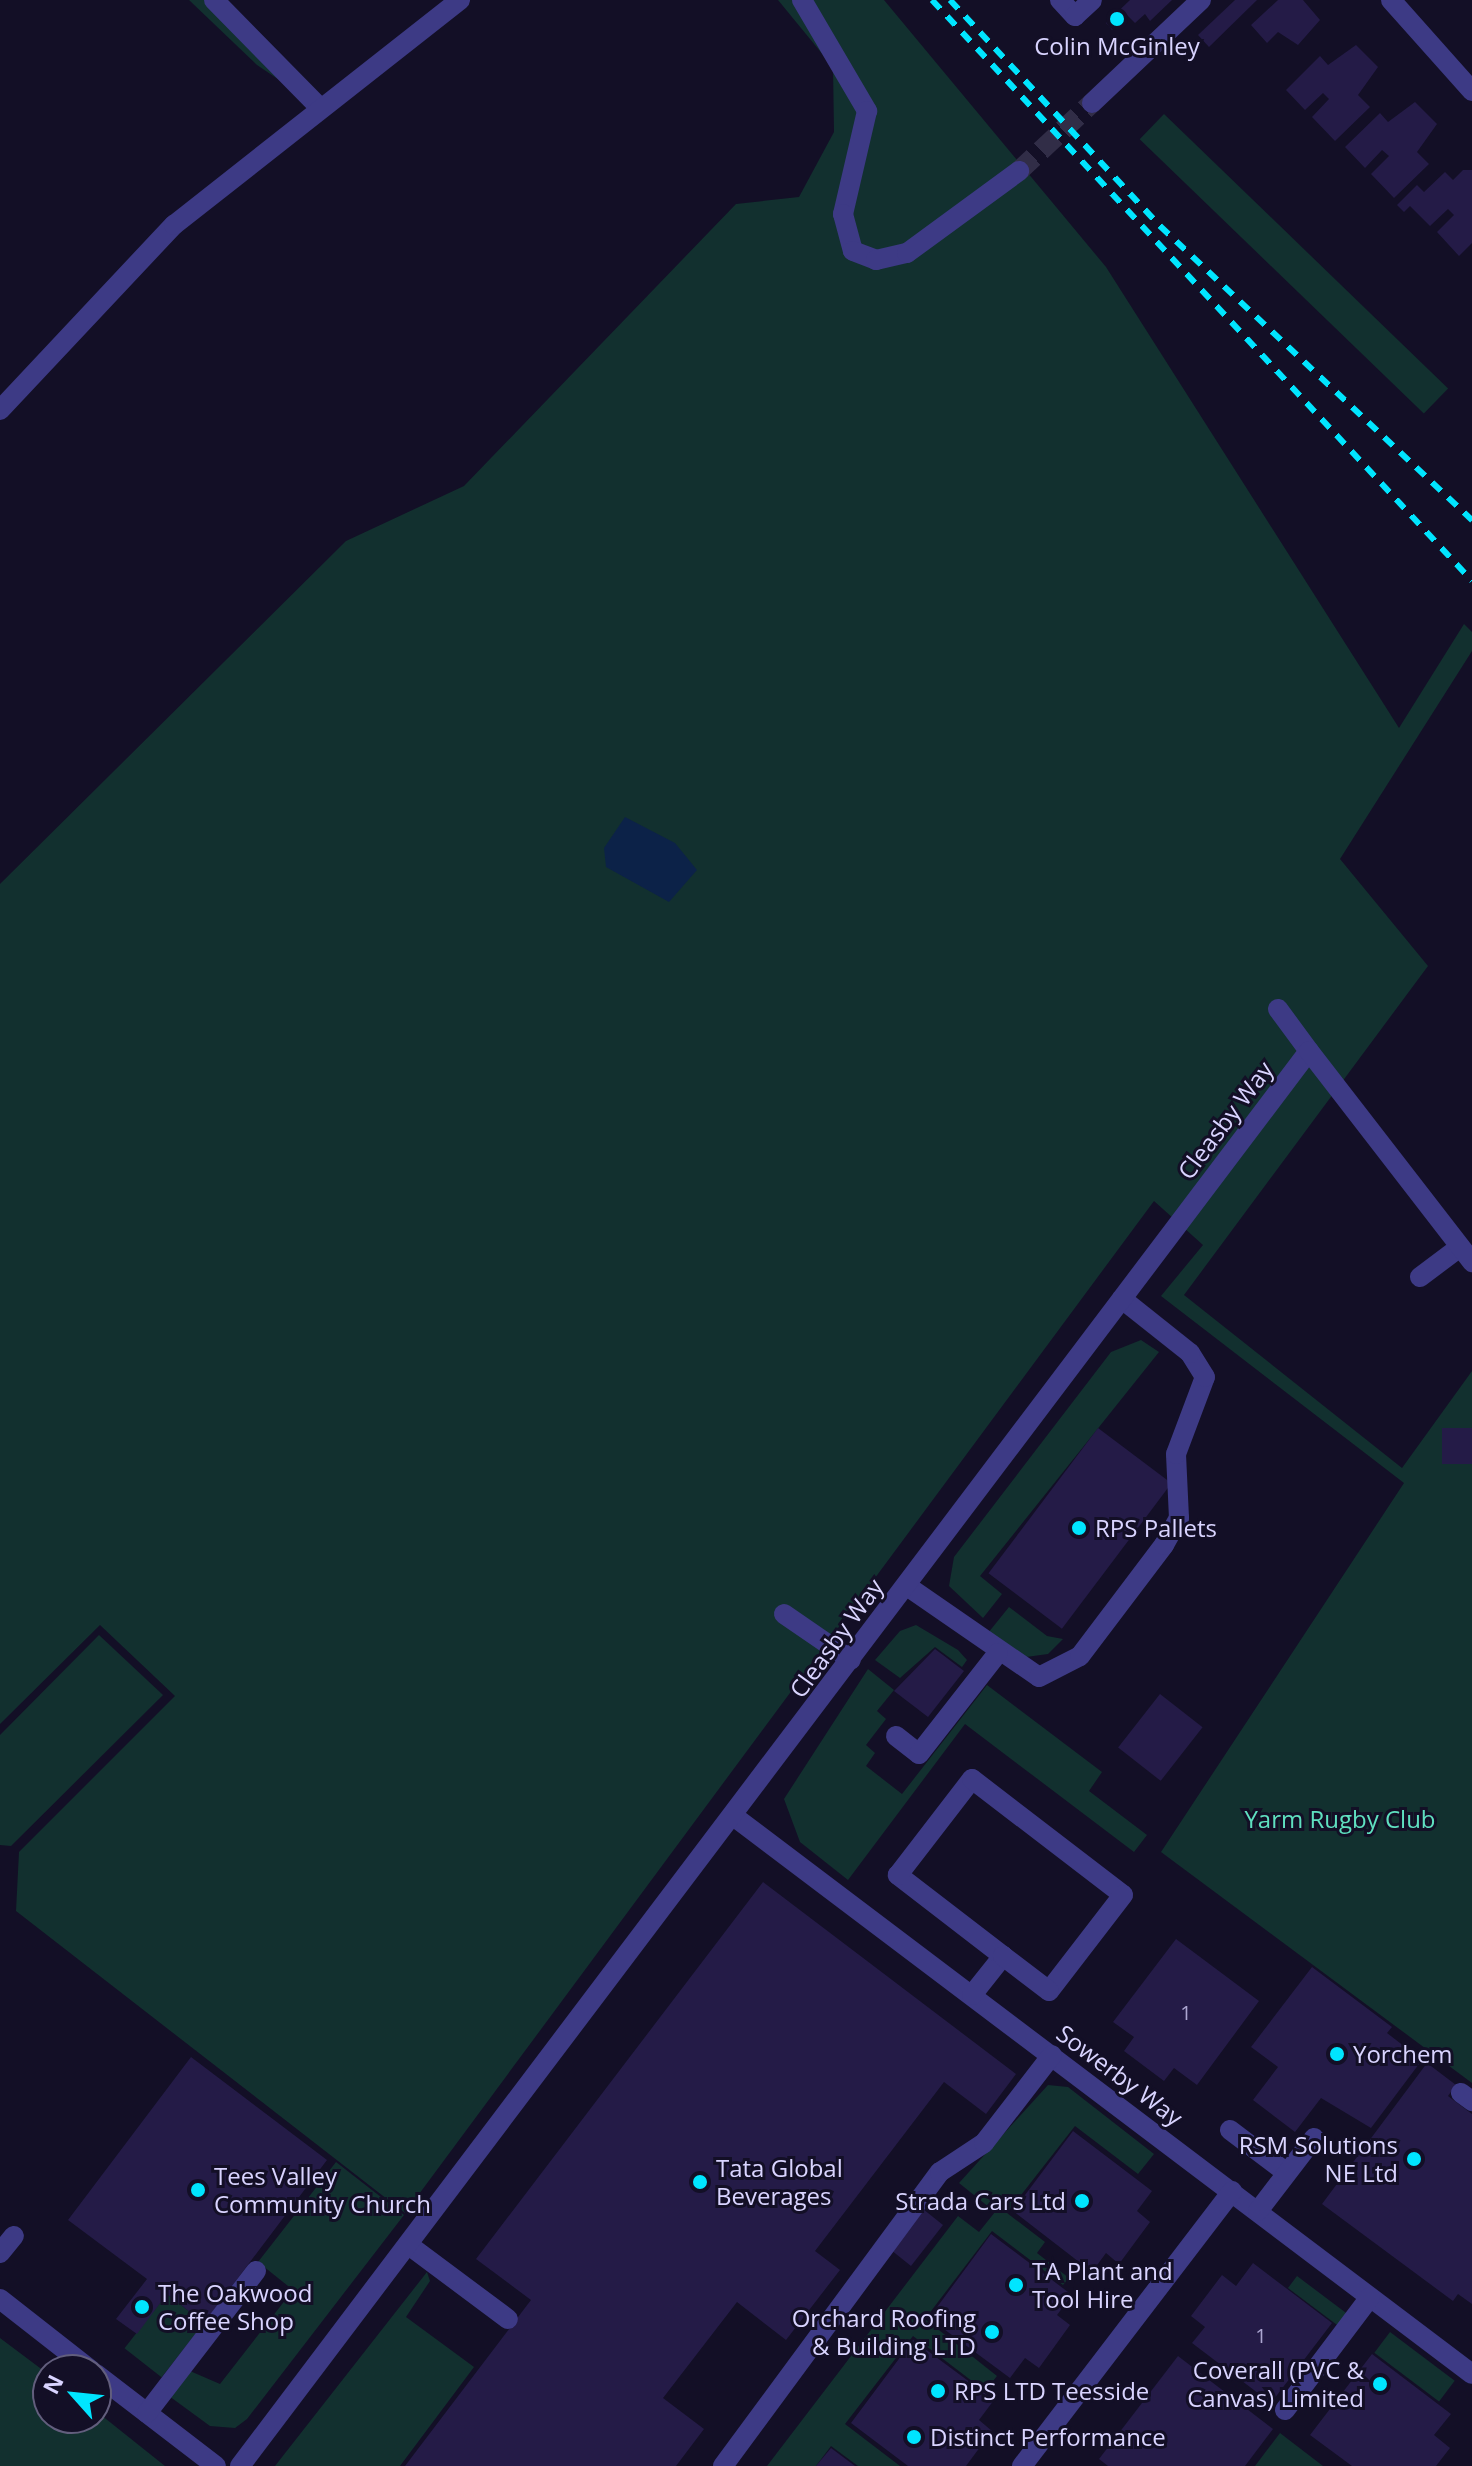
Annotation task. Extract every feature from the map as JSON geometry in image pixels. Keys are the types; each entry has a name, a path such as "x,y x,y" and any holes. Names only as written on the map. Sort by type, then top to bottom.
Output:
{"street":[{"path":"214,0 318,106"},
{"path":"0,410 174,225 318,106 460,0"},
{"path":"802,0 867,111 843,214 853,251 876,260 907,253 1019,171"},
{"path":"1060,0 1075,16 1092,0"},
{"path":"1092,103 1201,0"},
{"path":"1391,0 1472,91"},
{"path":"1278,1009 1466,1254 1420,1277"},
{"name":"Cleasby Way","path":"240,2466 736,1818 851,1660 1309,1051"},
{"path":"907,1586 998,1653 1039,1677 1080,1656 1179,1518 1176,1454 1202,1397 1202,1365 1122,1299"},
{"path":"784,1614 851,1660"},
{"path":"896,1736 919,1754 998,1653"},
{"path":"972,1779 1123,1895 1049,1991 1003,1956 898,1875 972,1779"},
{"name":"Sowerby Way","path":"736,1818 1370,2297 1468,2364"},
{"path":"972,1995 1003,1956"},
{"path":"723,2466 940,2172 984,2143 1052,2055"},
{"path":"1230,2130 1287,2173"},
{"path":"1258,2211 1314,2138"},
{"path":"1022,2466 1232,2191"},
{"path":"0,2253 14,2236"},
{"path":"410,2246 508,2319"},
{"path":"147,2413 256,2271"},
{"path":"1285,2410 1370,2297"},
{"path":"0,2299 71,2354"},
{"path":"112,2386 216,2466"}],"green space":[{"path":"189,0 209,0 291,88 257,65"},
{"name":"Yarm Rugby Club","path":"778,0 884,0 1106,267 1399,728 1464,624 1472,632 1472,651 1340,859 1428,966 1184,1295 1402,1468 1472,1371 1472,2083 1161,1852 1404,1483 1161,1296 1203,1245 1154,1201 405,2213 16,1911 19,1852 175,1696 100,1625 0,1724 0,884 346,541 464,486 736,204 799,197 834,132 833,67"},
{"path":"1164,114 1448,388 1424,414 1140,139"},
{"path":"1141,1340 1159,1352 980,1576 1002,1594 983,1618 949,1586 954,1557 1111,1352"},
{"path":"1009,1607 1047,1636 1063,1639 1048,1654 1026,1657 988,1633"},
{"path":"916,1625 958,1650 967,1660 962,1667 935,1647 900,1678 875,1660 900,1631"},
{"path":"99,1635 163,1695 11,1846 0,1845 0,1735"},
{"path":"868,1669 894,1690 877,1711 886,1719 866,1745 875,1753 866,1766 902,1794 987,1685 1102,1772 1089,1791 1147,1835 1134,1852 965,1724 848,1880 800,1842 784,1799"},
{"path":"1048,2085 1068,2087 1154,2154 1138,2174 1075,2126 1007,2213 1045,2242 1037,2253 1069,2278 1063,2285 992,2231 925,2319 997,2376 985,2391 913,2336 845,2424 900,2466 858,2466 831,2446 816,2466 767,2466 958,2216 979,2232 995,2212 959,2183"},
{"path":"336,2162 404,2215 247,2419 235,2428 210,2426 169,2396 190,2371 220,2384 293,2290 258,2262"},
{"path":"427,2272 430,2281 406,2317 474,2367 400,2466 275,2466"},
{"path":"1297,2276 1347,2313 1337,2325 1288,2288"},
{"path":"167,2294 204,2323 162,2377 125,2348"},
{"path":"1390,2332 1455,2381 1439,2402 1374,2353"},
{"path":"0,2338 32,2362 32,2434 112,2434 112,2424 165,2466 0,2466"},
{"path":"1280,2433 1323,2466 1255,2466"}],"water":[{"path":"625,817 675,843 697,870 669,902 606,867 604,848"}],"building":[{"path":"1130,0 1172,0 1150,21 1145,14 1135,23 1127,15 1112,30 1106,23"},
{"path":"1235,0 1257,0 1209,47 1198,35"},
{"path":"1278,0 1303,0 1320,20 1298,45 1278,32 1267,43 1251,25"},
{"path":"1356,45 1378,67 1358,95 1370,107 1335,141 1312,117 1329,99 1323,93 1305,110 1286,90 1320,56 1328,65"},
{"path":"1415,102 1437,124 1417,152 1429,164 1394,198 1371,174 1389,156 1382,150 1365,168 1345,147 1380,113 1388,122"},
{"path":"1463,170 1472,170 1472,243 1459,256 1437,232 1454,215 1448,209 1430,226 1410,206 1404,212 1397,205 1417,185 1424,192 1445,172 1453,180"},
{"name":"RPS Pallets","path":"1098,1428 1171,1483 1062,1629 988,1573"},
{"path":"1442,1428 1472,1428 1472,1464 1442,1464"},
{"path":"935,1649 964,1671 928,1717 894,1691"},
{"path":"1160,1694 1203,1727 1161,1781 1118,1748"},
{"name":"Tata Global Beverages","path":"763,1882 1016,2074 986,2114 944,2082 815,2251 840,2270 786,2340 737,2302 663,2398 704,2429 676,2466 405,2466 531,2300 476,2259"},
{"path":"1176,1939 1259,2001 1197,2085 1174,2068 1164,2081 1124,2051 1134,2037 1113,2022"},
{"name":"Yorchem","path":"1312,1967 1392,2027 1387,2033 1422,2060 1371,2128 1321,2098 1295,2132 1253,2100 1278,2067 1251,2047"},
{"name":"Tees Valley Community Church","path":"191,2057 327,2160 204,2323 167,2294 137,2334 116,2319 147,2279 68,2220"},
{"name":"RSM Solutions NE Ltd","path":"1427,2063 1456,2085 1448,2096 1472,2114 1472,2304 1458,2294 1453,2301 1322,2204"},
{"name":"Strada Cars Ltd","path":"1073,2131 1152,2191 1137,2211 1150,2222 1119,2264 1106,2253 1092,2272 1013,2211"},
{"path":"923,2209 943,2225 911,2266 886,2246"},
{"path":"991,2234 1072,2295 1057,2315 1070,2325 1039,2368 1025,2358 1010,2378 929,2318"},
{"path":"1253,2263 1332,2323 1271,2403 1192,2343 1205,2327 1191,2316 1222,2275 1236,2286"},
{"path":"913,2340 994,2400 979,2420 992,2431 966,2466 908,2466 851,2423"},
{"name":"Coverall (PVC & Canvas) Limited","path":"1372,2354 1451,2414 1434,2435 1450,2448 1436,2466 1352,2466 1310,2435"},
{"path":"1178,2356 1273,2429 1245,2466 1108,2466 1099,2459"},
{"path":"831,2448 855,2466 816,2466"}],"tunnel":[{"path":"1019,171 1092,103"}],"railway":[{"path":"932,0 1472,581"},
{"path":"950,0 1160,226 1472,520"}],"place":[{"name":"Colin McGinley","path":"1117,19"},
{"name":"RPS Pallets","path":"1079,1528"},
{"name":"Yorchem","path":"1337,2054"},
{"name":"RSM Solutions NE Ltd","path":"1414,2159"},
{"name":"Tata Global Beverages","path":"700,2182"},
{"name":"Tees Valley Community Church","path":"198,2190"},
{"name":"Strada Cars Ltd","path":"1082,2201"},
{"name":"TA Plant and Tool Hire","path":"1016,2285"},
{"name":"The Oakwood Coffee Shop","path":"142,2307"},
{"name":"Orchard Roofing & Building LTD","path":"992,2332"},
{"name":"Coverall (PVC & Canvas) Limited","path":"1380,2384"},
{"name":"RPS LTD Teesside","path":"938,2391"},
{"name":"Distinct Performance","path":"914,2437"}]}
